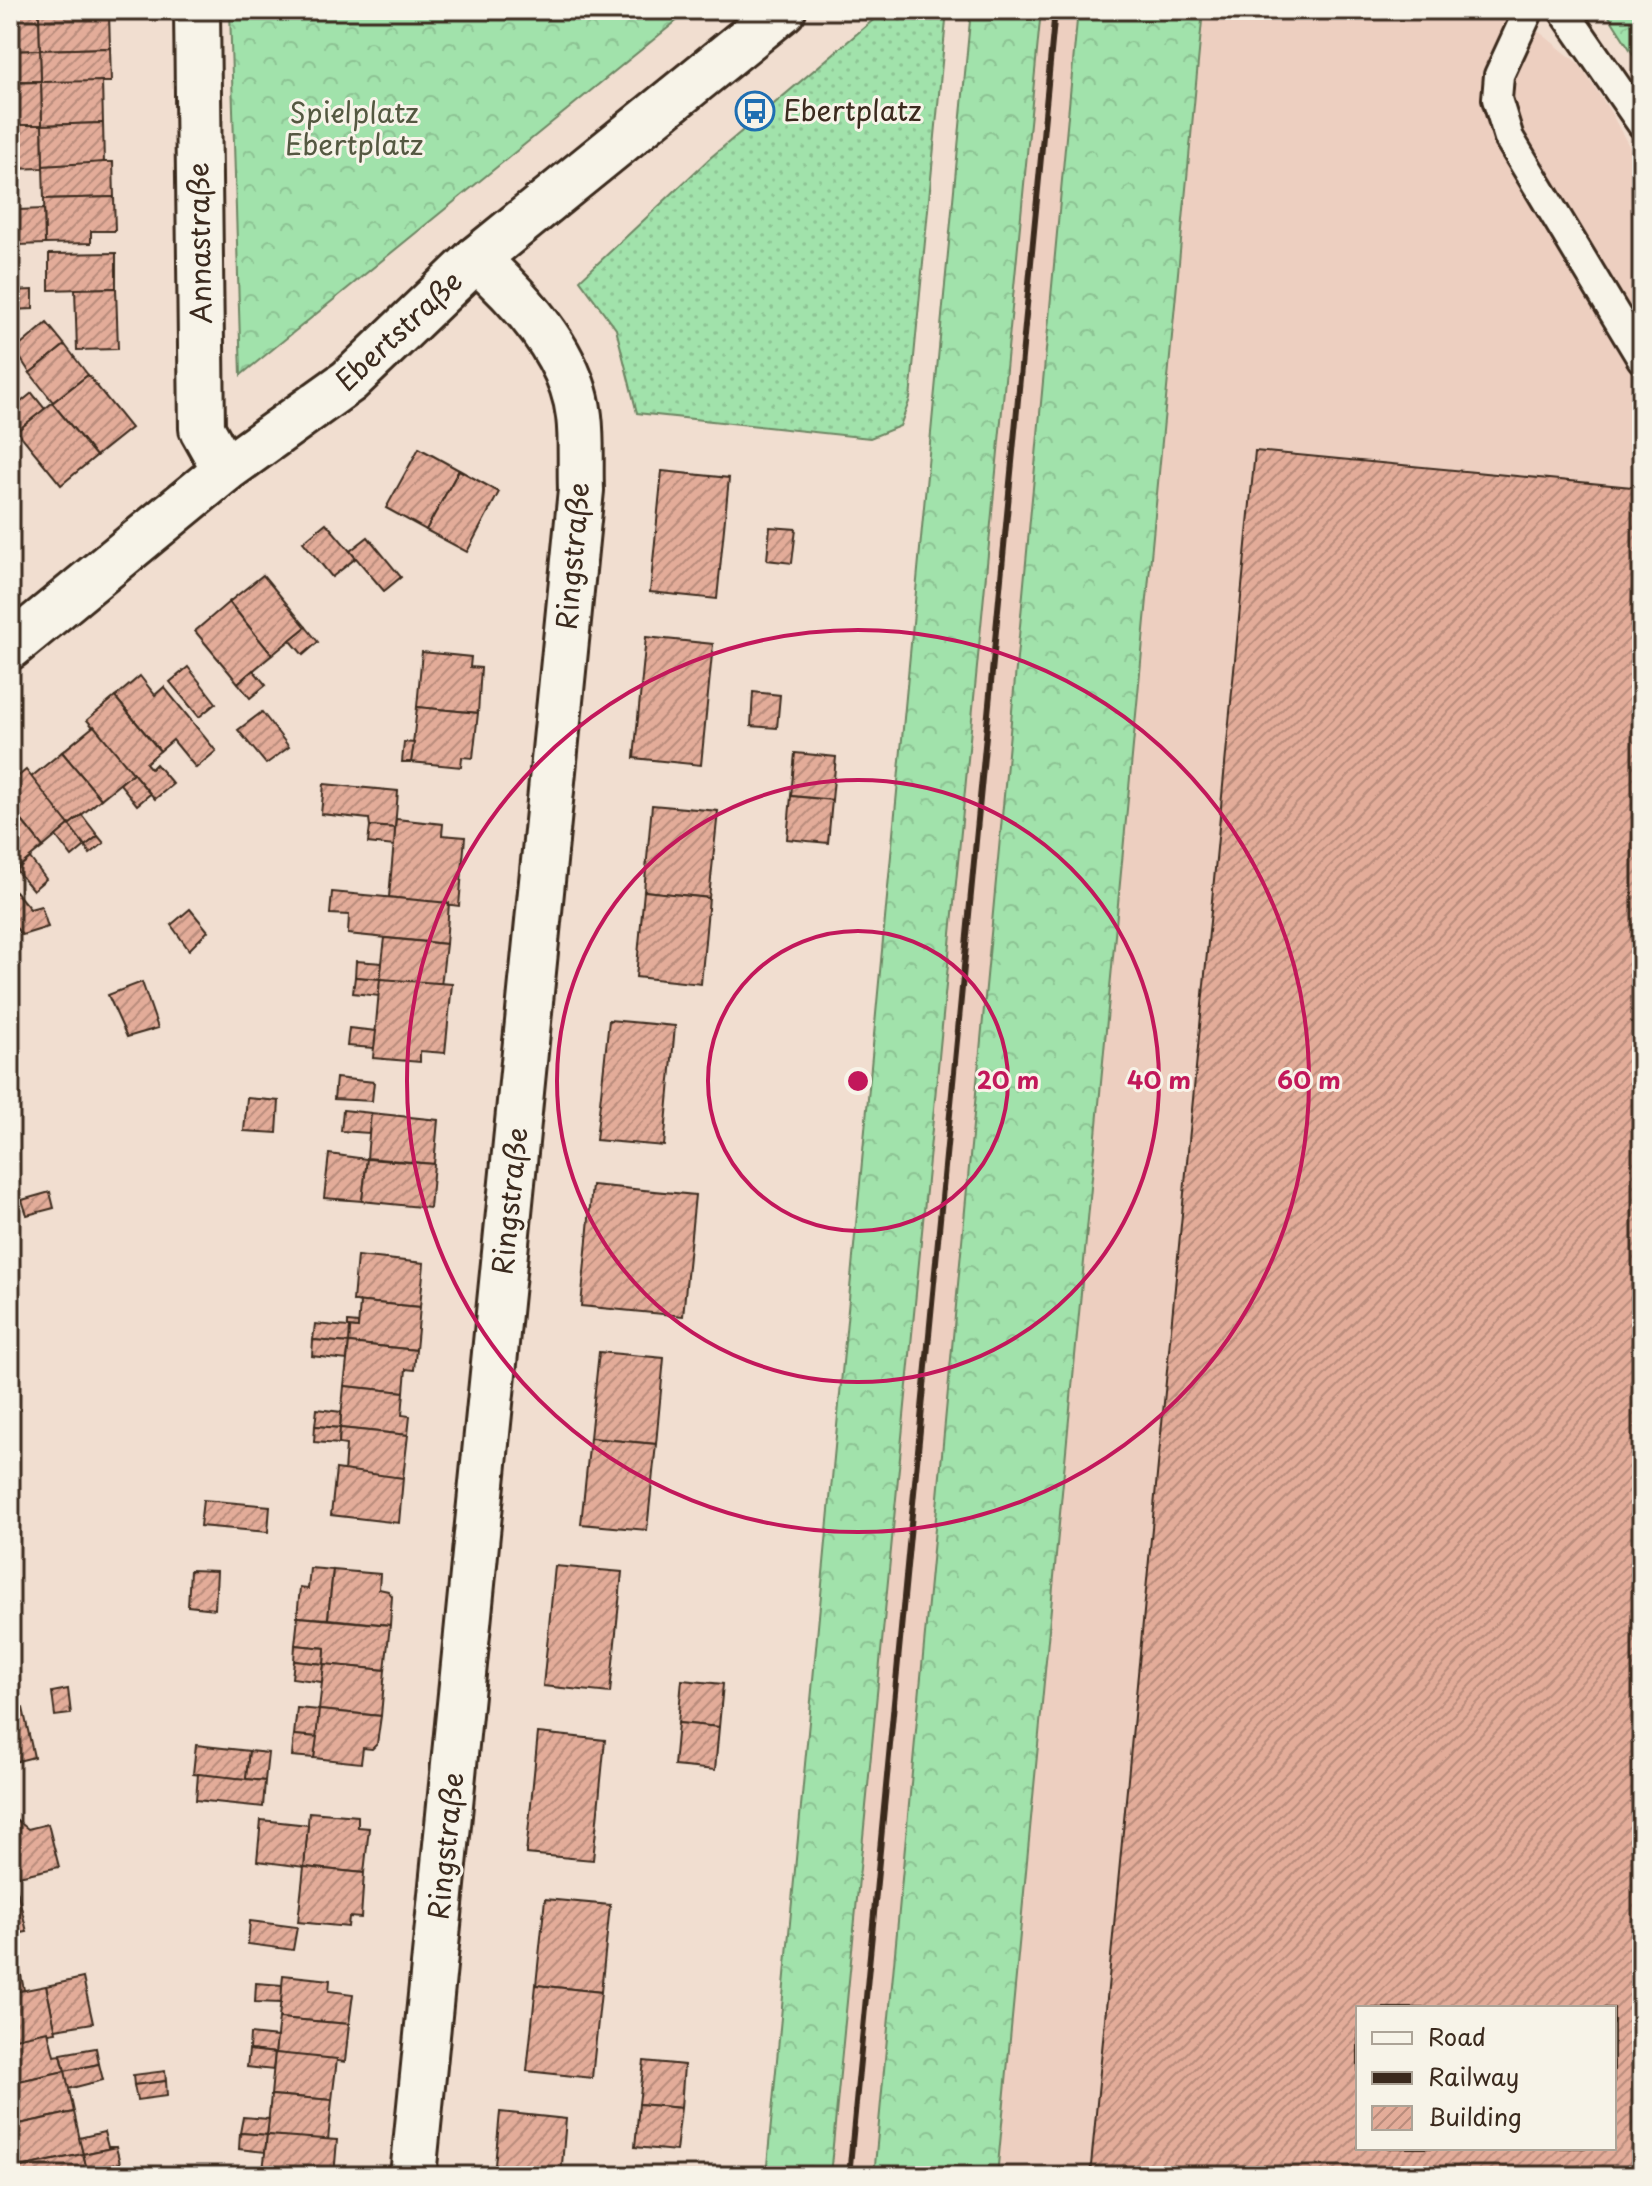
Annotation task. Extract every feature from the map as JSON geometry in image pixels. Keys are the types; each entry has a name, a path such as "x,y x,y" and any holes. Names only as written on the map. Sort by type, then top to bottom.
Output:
{"street":[{"name":"Annastraße","path":"197,10 202,429 225,470"},
{"name":"Ebertstraße","path":"10,647 225,470 349,381 476,259 783,10"},
{"name":"Ringstraße","path":"413,2176 581,490 579,414 561,359 507,287 476,259"}],"lane":[{"path":"1529,10 1505,54 1499,75 1497,99 1509,138 1642,359"},
{"path":"1563,10 1642,124"}],"shaded area":[{"path":"1041,10 1078,10 874,2176 830,2176"},
{"path":"1203,10 1503,10 1542,34 1579,64 1610,111 1642,170 1642,2176 997,2176"}],"green space":[{"name":"Spielplatz Ebertplatz","path":"230,10 690,10 241,375"},
{"path":"885,10 947,10 910,399 900,426 870,438 637,413 616,329 580,280 710,158"},
{"path":"971,10 1041,10 830,2176 766,2176"},
{"path":"1078,10 1203,10 997,2176 874,2176"},
{"path":"1605,10 1642,10 1642,68"}],"building":[{"path":"10,10 39,10 40,50 10,51"},
{"path":"39,10 109,14 110,48 40,50"},
{"path":"110,48 111,82 41,82 40,50"},
{"path":"40,50 41,81 10,81 10,51"},
{"path":"102,81 103,123 42,125 41,82"},
{"path":"41,82 42,125 10,125 10,83"},
{"path":"103,123 104,164 43,166 42,125"},
{"path":"10,125 42,125 43,168 10,169"},
{"path":"113,162 114,197 44,199 43,166"},
{"path":"114,197 115,231 91,231 91,243 45,244 44,199"},
{"path":"44,209 45,244 19,245 18,210"},
{"path":"116,253 116,288 49,290 49,254"},
{"path":"116,288 118,349 77,350 75,289"},
{"path":"33,290 33,309 10,310 10,291"},
{"path":"47,323 65,345 30,373 15,350"},
{"path":"65,345 88,375 53,402 30,373"},
{"path":"88,375 131,428 96,456 52,403"},
{"path":"32,393 45,409 17,432 10,424 10,411"},
{"path":"52,403 96,456 61,485 17,431"},
{"path":"419,448 459,470 426,530 386,508"},
{"path":"1255,451 1642,488 1642,2143 1639,2176 1090,2176"},
{"path":"459,470 499,492 467,552 426,530"},
{"path":"662,471 729,478 717,599 650,592"},
{"path":"326,523 356,558 332,577 303,542"},
{"path":"770,527 796,529 792,563 767,560"},
{"path":"368,537 401,577 384,591 350,551"},
{"path":"263,575 306,627 272,655 229,602"},
{"path":"229,602 272,655 238,683 195,631"},
{"path":"306,627 318,642 303,655 290,640"},
{"path":"646,637 713,644 701,765 634,758"},
{"path":"422,652 471,657 470,667 481,668 478,713 417,707"},
{"path":"188,667 216,703 199,717 170,682"},
{"path":"253,670 266,685 250,698 238,683"},
{"path":"140,676 155,695 164,687 216,751 196,768 173,740 160,751 115,697"},
{"path":"753,692 780,695 777,728 751,726"},
{"path":"115,697 160,751 146,763 151,769 156,764 173,784 155,799 87,720"},
{"path":"417,707 478,713 473,758 462,757 461,767 411,762"},
{"path":"262,712 289,747 266,764 238,730"},
{"path":"94,726 133,773 101,799 62,752"},
{"path":"404,742 414,743 411,762 402,762"},
{"path":"62,752 101,799 69,825 30,778"},
{"path":"795,753 836,757 832,800 791,796"},
{"path":"26,770 69,825 43,847 10,806 10,783"},
{"path":"133,773 150,794 137,805 120,784"},
{"path":"324,784 398,791 395,828 370,826 369,819 321,814"},
{"path":"791,796 832,800 828,843 787,839"},
{"path":"652,805 718,811 709,898 644,891"},
{"path":"10,806 43,847 10,874"},
{"path":"82,815 98,836 85,846 69,825"},
{"path":"396,819 443,824 442,835 465,837 459,906 389,897"},
{"path":"69,825 85,846 72,857 56,836"},
{"path":"370,826 395,828 394,846 368,843"},
{"path":"98,836 104,843 90,854 85,846"},
{"path":"30,858 46,879 33,890 16,870"},
{"path":"15,891 30,909 41,906 48,927 22,935 10,921 10,896"},
{"path":"644,891 709,898 701,984 636,977"},
{"path":"332,892 449,903 446,944 348,934 349,915 330,914"},
{"path":"190,909 208,931 189,950 171,925"},
{"path":"385,938 446,944 441,986 380,979"},
{"path":"356,961 382,963 380,979 355,977"},
{"path":"355,977 380,979 379,996 353,993"},
{"path":"380,979 452,984 445,1053 420,1051 420,1062 373,1058"},
{"path":"142,982 158,1028 127,1037 108,995"},
{"path":"609,1020 675,1026 664,1146 596,1140"},
{"path":"349,1028 376,1031 374,1048 347,1046"},
{"path":"336,1078 374,1082 372,1101 334,1099"},
{"path":"247,1098 279,1101 277,1133 244,1131"},
{"path":"343,1110 371,1113 369,1133 341,1131"},
{"path":"371,1113 438,1120 434,1164 367,1158"},
{"path":"329,1154 367,1159 362,1201 324,1198"},
{"path":"367,1159 434,1164 430,1208 362,1201"},
{"path":"592,1185 695,1195 683,1316 581,1306"},
{"path":"50,1192 54,1208 27,1215 22,1200"},
{"path":"357,1256 424,1263 420,1307 353,1301"},
{"path":"353,1301 420,1307 416,1350 349,1343 350,1327 358,1328 360,1303"},
{"path":"348,1322 358,1323 358,1328 350,1327 349,1343 313,1340 315,1324 348,1327"},
{"path":"313,1340 349,1343 347,1360 312,1356"},
{"path":"349,1343 416,1350 414,1370 406,1369 404,1392 344,1386"},
{"path":"599,1352 664,1358 656,1444 590,1438"},
{"path":"344,1386 404,1392 402,1415 410,1416 408,1435 340,1428"},
{"path":"317,1409 341,1412 340,1428 315,1426"},
{"path":"315,1426 340,1428 339,1444 314,1442"},
{"path":"340,1428 408,1435 403,1478 344,1472 346,1445 339,1444"},
{"path":"590,1438 656,1444 647,1530 581,1524"},
{"path":"336,1469 403,1478 399,1523 331,1515"},
{"path":"203,1500 270,1506 268,1532 200,1526"},
{"path":"555,1566 622,1572 610,1693 543,1686"},
{"path":"310,1568 333,1570 328,1619 297,1617 300,1588 308,1589"},
{"path":"190,1570 217,1571 215,1609 188,1606"},
{"path":"333,1570 380,1574 379,1589 388,1591 392,1596 390,1625 328,1619"},
{"path":"298,1617 390,1625 385,1670 324,1664 325,1648 295,1645"},
{"path":"295,1645 325,1648 324,1664 294,1661"},
{"path":"294,1661 324,1664 322,1682 292,1678"},
{"path":"324,1664 385,1670 381,1716 319,1710"},
{"path":"682,1680 723,1684 719,1727 678,1723"},
{"path":"68,1689 71,1714 55,1716 52,1692"},
{"path":"23,1708 34,1757 10,1763 10,1711"},
{"path":"297,1708 319,1710 317,1737 294,1735"},
{"path":"319,1710 381,1716 377,1744 372,1749 363,1748 361,1763 314,1758"},
{"path":"678,1723 719,1727 715,1770 674,1766"},
{"path":"538,1733 605,1740 593,1860 526,1854"},
{"path":"294,1735 317,1737 314,1758 292,1756"},
{"path":"196,1745 249,1751 246,1779 193,1774"},
{"path":"249,1751 268,1753 265,1781 246,1779"},
{"path":"198,1774 265,1781 263,1807 196,1800"},
{"path":"309,1812 358,1816 358,1827 369,1828 364,1873 304,1867"},
{"path":"17,1820 28,1829 48,1824 59,1867 14,1877 10,1822"},
{"path":"261,1820 308,1825 304,1867 257,1861"},
{"path":"304,1867 364,1873 361,1918 349,1917 348,1927 298,1922"},
{"path":"14,1877 27,1932 10,1935 10,1878"},
{"path":"545,1899 610,1905 601,1992 536,1985"},
{"path":"250,1921 297,1927 293,1950 248,1944"},
{"path":"20,1970 24,1990 10,1993 10,1972"},
{"path":"283,1975 330,1980 329,1991 353,1994 349,2024 279,2018"},
{"path":"83,1978 93,2023 55,2029 46,1986"},
{"path":"256,1983 282,1985 281,2003 255,2002"},
{"path":"536,1985 601,1992 592,2078 527,2071"},
{"path":"46,1986 56,2032 10,2039 10,1993"},
{"path":"279,2018 349,2024 345,2062 275,2053"},
{"path":"48,2031 54,2056 61,2055 65,2071 10,2083 10,2039"},
{"path":"250,2034 277,2037 275,2053 249,2050"},
{"path":"96,2048 99,2064 65,2071 61,2054"},
{"path":"249,2050 275,2053 273,2070 247,2067"},
{"path":"275,2053 337,2059 332,2100 271,2095"},
{"path":"644,2061 684,2065 681,2108 639,2104"},
{"path":"99,2064 103,2080 68,2089 65,2071"},
{"path":"65,2071 74,2112 15,2125 10,2083"},
{"path":"165,2071 166,2081 134,2085 133,2075"},
{"path":"166,2081 167,2096 137,2100 134,2085"},
{"path":"271,2095 332,2100 328,2141 267,2135"},
{"path":"639,2104 681,2108 676,2151 635,2147"},
{"path":"74,2112 83,2154 16,2168 13,2149 19,2148 15,2125"},
{"path":"500,2112 566,2119 561,2176 494,2176"},
{"path":"243,2117 269,2119 267,2135 240,2133"},
{"path":"104,2132 108,2147 116,2147 83,2154 79,2138"},
{"path":"240,2133 267,2135 265,2152 239,2149"},
{"path":"267,2135 337,2140 334,2176 263,2171"},
{"path":"116,2147 120,2163 87,2170 83,2154"},
{"path":"83,2154 87,2170 79,2172 80,2176 18,2176 16,2168"},
{"path":"263,2171 311,2176 263,2176"}],"railway":[{"path":"849,2176 1055,10"}],"place":[{"name":"Ebertplatz","path":"755,111"}]}
